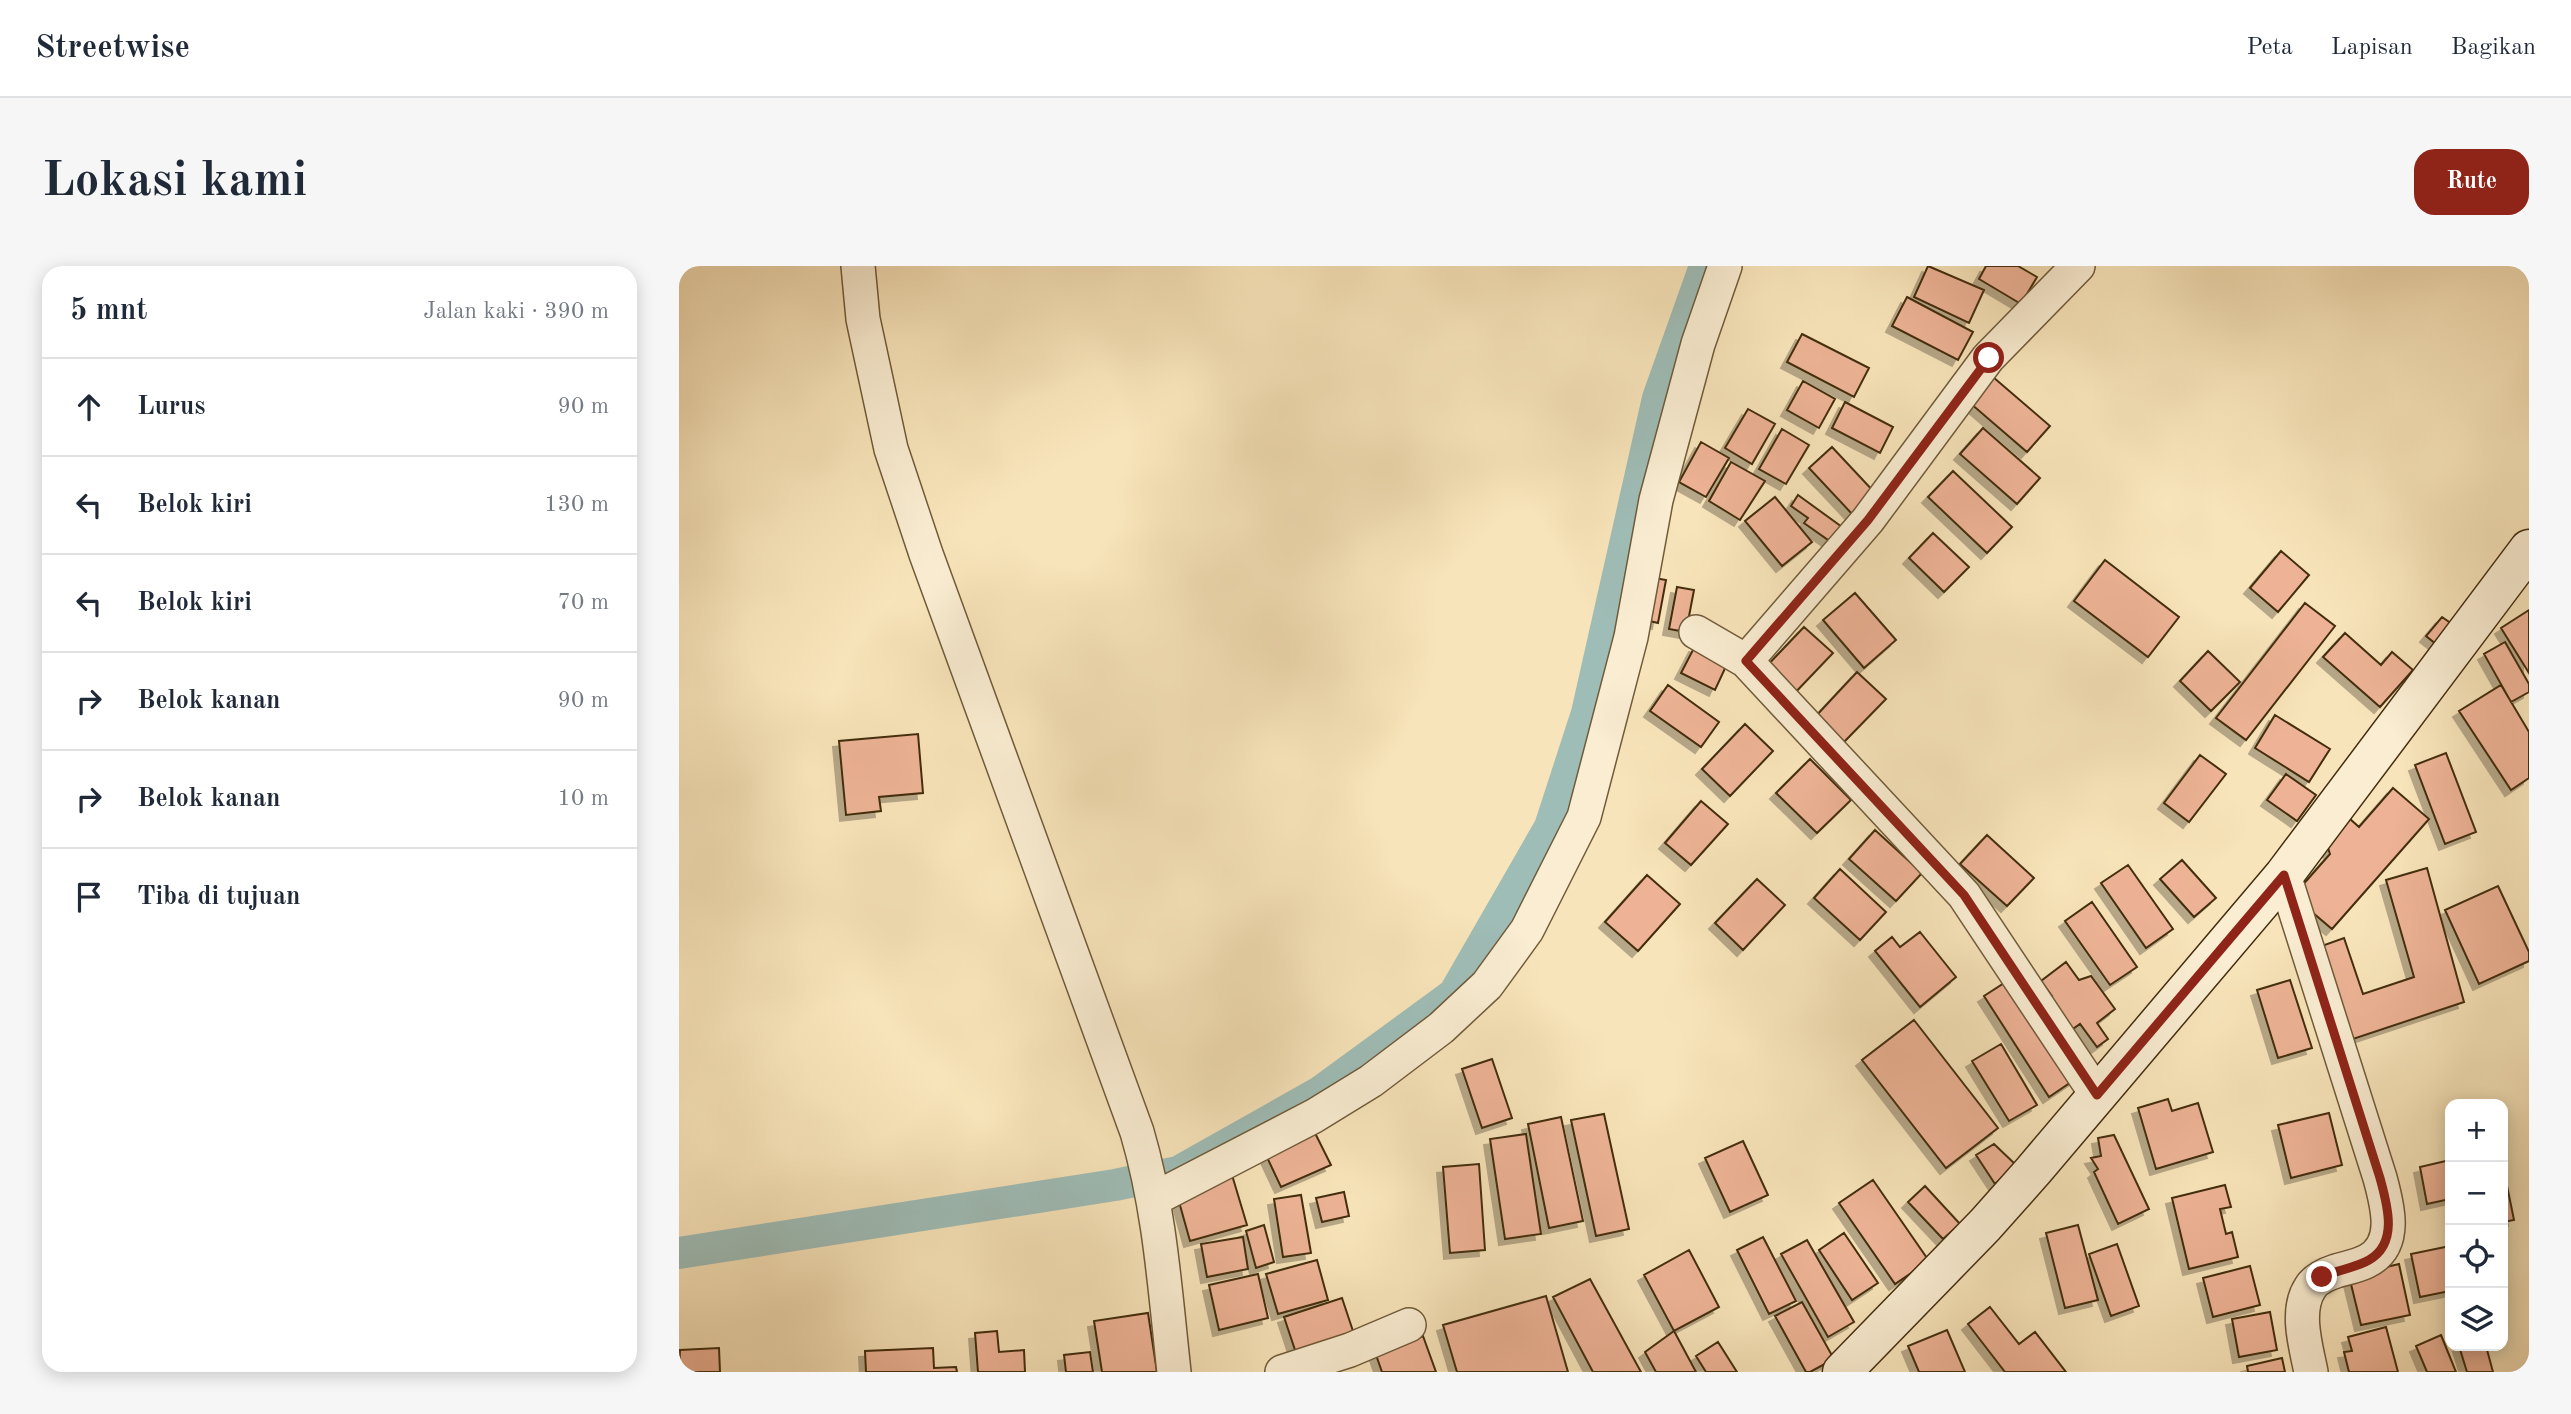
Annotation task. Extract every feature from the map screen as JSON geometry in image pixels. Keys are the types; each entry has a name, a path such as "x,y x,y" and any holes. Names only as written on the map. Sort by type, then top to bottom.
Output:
{"main road":[{"path":"1842,1372 1993,1216 2284,875 2529,549"}],"street":[{"path":"857,266 863,319 891,449 926,554 1109,1055 1151,1184 1174,1372"},
{"path":"1151,1184 1314,1116 1371,1081 1441,1028 1487,985 1527,930 1584,817 1631,637 1656,500 1698,344 1725,266"},
{"path":"1746,661 1868,520 1989,358 2078,266"},
{"path":"1696,632 1746,661 1964,895 2097,1095"},
{"path":"2284,875 2376,1166 2388,1214 2388,1235 2374,1256 2368,1261 2322,1277 2308,1290 2303,1323 2312,1372"},
{"path":"1282,1372 1350,1350 1409,1325"}],"building":[{"path":"1928,266 1984,290 1969,323 1914,297"},
{"path":"1986,266 2018,266 2037,277 2021,304 1979,279"},
{"path":"1907,297 1973,332 1958,360 1892,326"},
{"path":"1802,334 1869,368 1854,397 1787,362"},
{"path":"1993,377 2050,426 2027,452 1970,403"},
{"path":"1803,381 1835,399 1819,428 1787,410"},
{"path":"1845,402 1893,427 1880,453 1832,428"},
{"path":"1748,409 1775,424 1752,464 1725,448"},
{"path":"1983,428 2040,478 2017,504 1960,454"},
{"path":"1782,429 1809,445 1786,484 1759,469"},
{"path":"1701,442 1729,458 1706,497 1679,482"},
{"path":"1832,447 1876,494 1853,515 1809,468"},
{"path":"1731,462 1765,481 1740,520 1709,501"},
{"path":"1953,471 2012,527 1987,553 1928,497"},
{"path":"1798,495 1842,527 1831,542 1804,523 1808,518 1791,506"},
{"path":"1775,497 1812,542 1782,566 1745,521"},
{"path":"1933,533 1969,567 1944,592 1909,558"},
{"path":"2281,551 2309,575 2278,612 2250,588"},
{"path":"2105,560 2179,617 2148,657 2074,601"},
{"path":"1649,577 1666,580 1658,623 1641,619"},
{"path":"1677,587 1694,590 1686,632 1669,629"},
{"path":"1855,593 1896,640 1864,668 1823,620"},
{"path":"2305,603 2335,626 2246,740 2216,718"},
{"path":"2529,610 2529,673 2501,628"},
{"path":"2442,617 2452,624 2436,644 2426,636"},
{"path":"1804,627 1833,653 1790,698 1762,671"},
{"path":"2345,633 2381,665 2392,652 2413,670 2380,707 2323,657"},
{"path":"2505,642 2529,684 2529,692 2511,702 2484,654"},
{"path":"1695,646 1728,662 1715,690 1681,673"},
{"path":"2208,651 2240,682 2211,711 2180,681"},
{"path":"1857,672 1886,699 1843,743 1815,717"},
{"path":"1668,685 1719,722 1701,747 1650,711"},
{"path":"2501,685 2529,732 2529,778 2511,790 2459,711"},
{"path":"2275,715 2330,749 2309,782 2255,748"},
{"path":"1745,724 1773,751 1730,796 1702,769"},
{"path":"918,734 923,793 879,797 881,811 846,815 839,741"},
{"path":"2446,753 2476,832 2445,844 2415,765"},
{"path":"2200,755 2226,774 2189,822 2164,803"},
{"path":"1810,759 1851,800 1817,833 1776,793"},
{"path":"2286,774 2316,795 2297,821 2267,800"},
{"path":"2393,788 2429,819 2332,929 2293,896 2330,854 2327,845 2350,819 2359,827"},
{"path":"1701,801 1728,824 1691,865 1665,843"},
{"path":"1875,830 1922,873 1896,901 1849,859"},
{"path":"1987,835 2034,878 2007,906 1960,864"},
{"path":"2182,860 2216,898 2194,917 2160,879"},
{"path":"2128,865 2173,929 2146,948 2101,883"},
{"path":"2427,868 2464,1002 2347,1041 2316,948 2344,938 2363,994 2414,977 2386,880"},
{"path":"1840,869 1886,912 1860,940 1814,898"},
{"path":"1647,875 1680,904 1638,951 1605,922"},
{"path":"1757,879 1785,905 1743,950 1715,923"},
{"path":"2498,886 2529,952 2529,961 2479,984 2445,910"},
{"path":"2092,902 2137,967 2110,985 2065,921"},
{"path":"1920,932 1956,977 1920,1007 1875,951 1892,937 1900,947"},
{"path":"2066,962 2079,980 2091,976 2115,1009 2097,1023 2108,1039 2097,1047 2080,1024 2070,1031 2047,1000 2052,996 2041,981"},
{"path":"2012,978 2077,1078 2049,1097 1984,996"},
{"path":"2290,980 2312,1048 2278,1058 2257,990"},
{"path":"1914,1020 1998,1128 1946,1168 1862,1060"},
{"path":"2001,1044 2037,1105 2009,1121 1972,1061"},
{"path":"1492,1059 1512,1118 1482,1128 1462,1069"},
{"path":"2168,1099 2172,1111 2198,1103 2213,1152 2156,1169 2138,1108"},
{"path":"2329,1113 2342,1165 2291,1178 2278,1125"},
{"path":"1604,1114 1629,1229 1596,1236 1571,1120"},
{"path":"1561,1117 1583,1221 1549,1228 1528,1124"},
{"path":"1314,1131 1331,1165 1281,1187 1265,1153"},
{"path":"1526,1134 1541,1234 1505,1239 1490,1139"},
{"path":"2114,1135 2149,1209 2118,1224 2094,1172 2098,1169 2091,1158 2101,1156 2098,1138"},
{"path":"1743,1141 1768,1195 1730,1212 1705,1158"},
{"path":"1994,1144 2016,1165 1995,1184 1976,1155"},
{"path":"2445,1161 2445,1200 2427,1204 2420,1167"},
{"path":"1479,1164 1485,1250 1450,1253 1443,1167"},
{"path":"1232,1175 1247,1225 1190,1241 1176,1191"},
{"path":"1873,1180 1929,1261 1895,1284 1839,1203"},
{"path":"2225,1185 2231,1207 2220,1209 2226,1234 2232,1232 2238,1257 2189,1269 2172,1198"},
{"path":"1925,1186 1960,1224 1943,1239 1908,1202"},
{"path":"2508,1191 2514,1220 2508,1221"},
{"path":"1344,1192 1349,1216 1322,1222 1316,1198"},
{"path":"1301,1195 1311,1253 1283,1257 1274,1199"},
{"path":"1264,1225 1274,1262 1256,1268 1246,1231"},
{"path":"2078,1225 2098,1300 2065,1308 2046,1233"},
{"path":"1844,1233 1878,1283 1852,1300 1819,1250"},
{"path":"1243,1237 1248,1269 1207,1277 1201,1244"},
{"path":"1763,1237 1796,1301 1769,1314 1737,1250"},
{"path":"1807,1240 1854,1322 1828,1337 1781,1254"},
{"path":"2117,1244 2139,1306 2111,1316 2089,1254"},
{"path":"2445,1247 2445,1292 2420,1297 2411,1254"},
{"path":"1689,1250 1719,1307 1674,1331 1644,1275"},
{"path":"1317,1260 1328,1300 1278,1314 1266,1274"},
{"path":"2399,1264 2410,1315 2361,1325 2349,1276"},
{"path":"2250,1266 2260,1305 2213,1317 2203,1278"},
{"path":"1258,1274 1268,1318 1219,1330 1209,1285"},
{"path":"1590,1279 1641,1372 1593,1372 1553,1297"},
{"path":"1546,1296 1568,1372 1457,1372 1443,1325"},
{"path":"1342,1298 1355,1337 1297,1356 1284,1317"},
{"path":"1802,1302 1834,1359 1810,1372 1806,1372 1775,1316"},
{"path":"1990,1307 2019,1344 2035,1332 2066,1372 2005,1372 1968,1324"},
{"path":"2270,1312 2277,1350 2239,1357 2232,1319"},
{"path":"1148,1313 1157,1372 1102,1372 1094,1321"},
{"path":"2386,1327 2398,1372 2349,1372 2344,1352 2352,1351 2348,1337"},
{"path":"1947,1330 1965,1372 1919,1372 1908,1346"},
{"path":"997,1331 999,1352 1024,1350 1025,1372 978,1372 975,1333"},
{"path":"1674,1331 1696,1372 1656,1372 1645,1352"},
{"path":"2441,1335 2445,1351 2447,1351 2456,1372 2427,1372 2416,1346"},
{"path":"1423,1336 1436,1372 1382,1372 1375,1352"},
{"path":"1718,1342 1737,1372 1706,1372 1696,1356"},
{"path":"719,1348 720,1372 679,1372 680,1350"},
{"path":"933,1348 934,1368 956,1367 957,1372 866,1372 865,1351"},
{"path":"2461,1351 2487,1351 2493,1372 2467,1372"},
{"path":"1090,1352 1093,1372 1066,1372 1064,1355"},
{"path":"2282,1358 2285,1372 2248,1372 2247,1366"}],"waterway":[{"path":"679,1253 1115,1185 1178,1172 1320,1092 1454,994 1550,827 1587,713 1658,398 1705,266"}],"route":[{"path":"1989,358 1942,417 1868,520 1746,661 1964,895 2097,1095 2284,875 2380,1178 2388,1214 2388,1235 2374,1256 2368,1261 2322,1277"}]}
